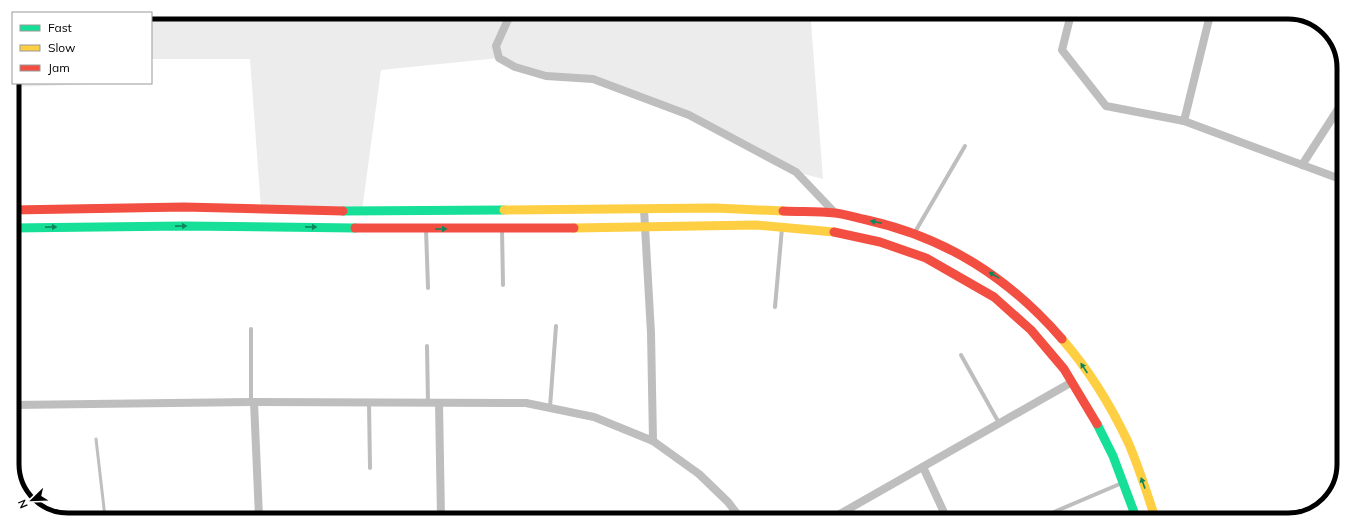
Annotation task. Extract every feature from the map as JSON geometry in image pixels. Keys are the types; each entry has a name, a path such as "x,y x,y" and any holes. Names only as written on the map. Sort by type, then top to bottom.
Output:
{"street":[{"path":"508,19 496,46 499,58 515,67 546,76 594,79 689,115 796,172 836,213"},
{"path":"1070,19 1062,50 1106,106 1184,121 1337,178"},
{"path":"1184,121 1209,19"},
{"path":"1302,165 1337,111"},
{"path":"19,210 184,208 337,211 715,208 836,213 915,232 935,240 1001,280 1041,315 1079,360 1106,399 1128,443 1153,513"},
{"path":"644,209 651,333 653,441"},
{"path":"19,228 184,226 502,229 724,225 832,232 880,242 926,258 994,297 1030,330 1064,369 1094,418 1113,456 1134,513"},
{"path":"842,513 1072,382"},
{"path":"19,405 253,402 526,403 594,417 653,441 699,474 737,513"},
{"path":"253,402 259,513"},
{"path":"439,403 441,513"},
{"path":"923,467 944,513"}],"lane":[{"path":"915,232 965,146"},
{"path":"775,307 782,228"},
{"path":"426,229 428,288"},
{"path":"502,229 503,285"},
{"path":"550,407 556,326"},
{"path":"251,329 253,402"},
{"path":"427,346 428,403"},
{"path":"961,355 1000,423"},
{"path":"369,403 370,468"},
{"path":"1054,512 1123,483"}],"shaded area":[{"path":"152,19 814,19 811,22 823,179 796,172 689,115 594,79 546,76 499,58 381,70 362,211 261,209 250,59 152,59"},
{"path":"19,84 95,84 19,87"}],"waterway":[{"path":"96,439 105,513"}],"traffic: fast":[{"path":"343,211 504,210"},
{"path":"19,228 184,226 355,228"},
{"path":"1097,424 1113,456 1134,513"}],"traffic: slow":[{"path":"504,210 715,208 783,211"},
{"path":"574,228 756,225 834,232"},
{"path":"1062,339 1090,375 1121,428 1136,461 1154,513"}],"traffic: jam":[{"path":"19,210 184,207 343,211"},
{"path":"783,211 828,212 847,215 896,228 950,249 975,263 998,279 1042,317 1062,339"},
{"path":"355,228 574,228"},
{"path":"834,232 880,242 926,258 994,297 1031,330 1064,369 1097,424"}]}
